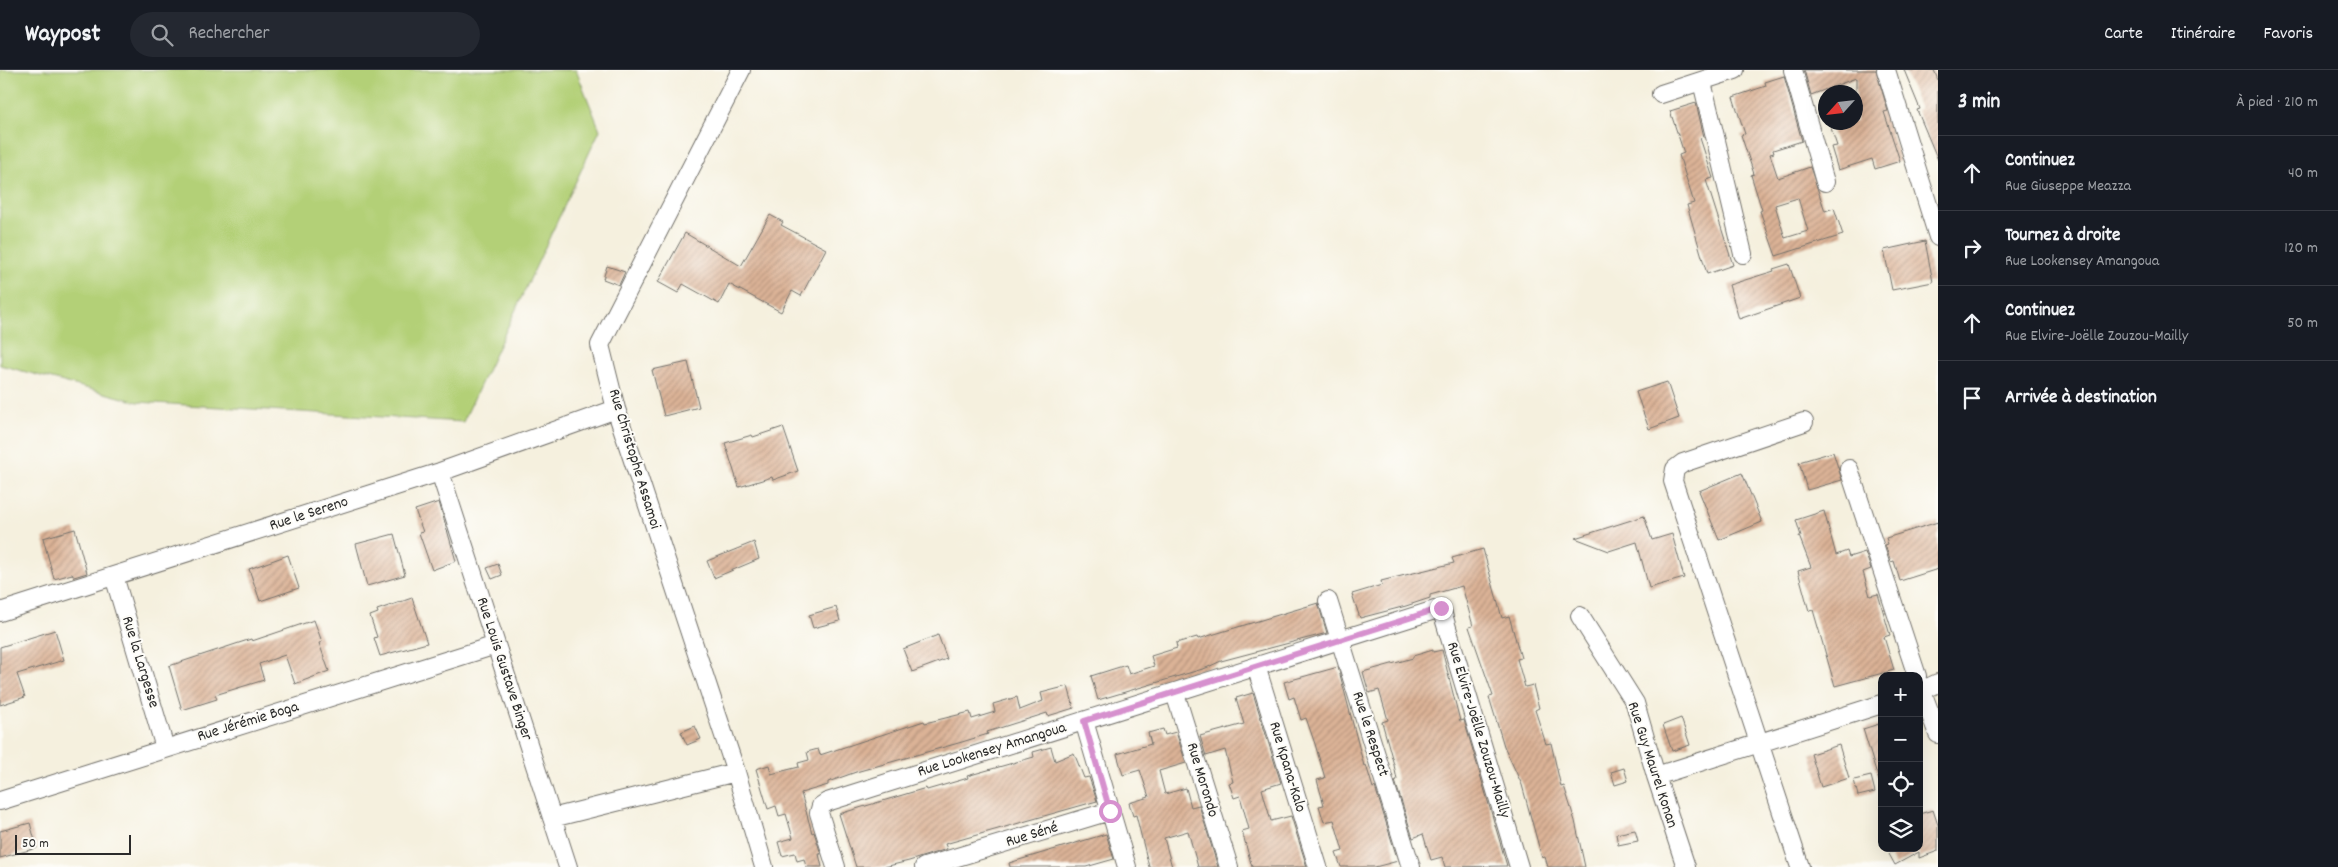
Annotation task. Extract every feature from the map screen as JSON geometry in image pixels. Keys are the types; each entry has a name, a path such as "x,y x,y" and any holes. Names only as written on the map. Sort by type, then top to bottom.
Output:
{"street":[{"name":"Rue Christophe Assamoi","path":"741,70 600,345 616,409 736,772 764,867"},
{"path":"1661,94 1735,70"},
{"path":"1793,70 1825,182"},
{"path":"1886,70 1938,237"},
{"path":"1702,82 1743,254"},
{"name":"Rue le Sereno","path":"0,612 440,472 616,409"},
{"path":"1800,867 1673,481 1675,469 1683,463 1804,422"},
{"path":"1849,469 1914,672"},
{"name":"Rue Louis Gustave Binger","path":"440,472 568,867"},
{"name":"Rue la Largesse","path":"114,576 165,748"},
{"name":"Rue le Respect","path":"1328,601 1411,867"},
{"name":"Rue Elvire-Joëlle Zouzou-Mailly","path":"1340,640 1441,608 1519,867"},
{"name":"Rue Guy Maurel Konan","path":"1580,616 1635,703 1656,776 1686,867"},
{"name":"Rue Lookensey Amangoua","path":"836,867 819,813 821,806 827,802 1340,640"},
{"name":"Rue Jérémie Boga","path":"0,801 496,645"},
{"name":"Rue Kpana-Kalo","path":"1256,666 1318,867"},
{"path":"1923,685 1938,682"},
{"name":"Rue Morondo","path":"1175,693 1229,867"},
{"path":"1923,696 1938,734"},
{"path":"1656,776 1878,705"},
{"path":"1084,721 1127,867"},
{"path":"552,818 736,772"},
{"name":"Rue Séné","path":"924,867 1110,811"}],"green space":[{"path":"0,70 576,70 600,130 463,422 138,402 0,365"}],"building":[{"path":"1804,70 1876,70 1888,111 1884,112 1900,161 1875,169 1872,159 1838,170 1831,147 1837,146 1832,130 1863,130 1863,85 1856,85 1856,78 1837,85 1818,85 1818,92 1811,95"},
{"path":"1904,70 1934,70 1938,80 1938,160 1917,110 1920,109"},
{"path":"1784,76 1802,141 1773,150 1774,153 1770,154 1778,178 1810,167 1825,211 1834,208 1843,235 1776,256 1760,211 1762,210 1751,175 1754,174 1741,135 1745,134 1733,97 1766,86 1765,82","holes":["1798,198 1808,231 1785,238 1775,205"]},
{"path":"1696,103 1704,137 1700,138 1713,178 1706,180 1733,265 1707,274 1687,205 1694,203 1679,155 1684,153 1670,111"},
{"path":"770,215 783,222 781,225 826,249 801,296 792,291 781,312 729,284 719,304 683,284 678,293 658,282 685,233 741,266"},
{"path":"1925,241 1933,282 1892,290 1884,250"},
{"path":"1789,264 1800,298 1739,319 1729,285 1774,271 1773,269"},
{"path":"607,266 625,272 619,285 603,279"},
{"path":"688,362 699,407 664,416 652,370"},
{"path":"1667,382 1679,418 1649,429 1636,392"},
{"path":"783,427 798,471 773,480 772,477 739,487 725,443 752,435 753,437"},
{"path":"1833,452 1842,480 1807,490 1799,462"},
{"path":"1742,473 1762,522 1719,540 1699,491"},
{"path":"439,502 456,561 432,570 419,533 423,532 415,510"},
{"path":"1824,511 1836,555 1847,551 1849,557 1865,552 1871,569 1863,572 1870,596 1878,594 1890,635 1884,637 1894,670 1878,672 1878,674 1835,686 1813,610 1809,611 1798,571 1811,567 1799,536 1801,536 1796,520"},
{"path":"1644,516 1652,540 1672,534 1684,578 1649,588 1637,542 1609,551 1575,538"},
{"path":"1938,522 1938,569 1900,581 1894,561 1891,562 1885,545 1888,544 1886,538"},
{"path":"75,529 87,573 74,577 72,574 54,579 43,538"},
{"path":"394,534 405,575 367,586 356,544"},
{"path":"754,542 759,559 714,578 707,561"},
{"path":"1483,549 1502,618 1509,616 1521,658 1517,659 1525,687 1533,685 1539,708 1535,710 1546,744 1551,743 1561,787 1564,786 1575,821 1585,867 1548,867 1545,857 1542,858 1522,785 1504,746 1489,697 1493,696 1469,627 1473,626 1462,586 1430,595 1430,598 1406,606 1360,618 1352,594 1382,585 1381,581 1454,563 1452,558"},
{"path":"288,555 299,588 260,601 249,569"},
{"path":"498,564 502,575 492,579 487,568"},
{"path":"412,598 427,643 380,656 374,638 377,637 370,616 378,613 377,610"},
{"path":"1318,603 1327,633 1221,661 1206,668 1098,700 1091,676 1126,665 1129,674 1154,666 1151,656 1177,648 1176,643 1197,637 1198,639"},
{"path":"836,607 840,621 813,628 809,615"},
{"path":"314,620 322,642 319,643 329,671 295,684 285,655 259,664 264,680 215,695 217,699 182,710 169,666"},
{"path":"55,630 64,660 17,674 25,697 0,705 0,647"},
{"path":"938,635 947,659 912,672 903,649"},
{"path":"1433,650 1433,652 1442,650 1460,721 1464,720 1507,866 1445,867 1442,857 1431,860 1423,834 1413,838 1395,781 1397,780 1394,765 1382,722 1388,720 1379,690 1369,693 1363,672 1413,658 1413,656"},
{"path":"1338,667 1364,766 1366,765 1373,788 1375,787 1398,861 1375,867 1341,867 1336,853 1343,851 1334,820 1324,822 1319,806 1324,805 1317,780 1325,778 1315,744 1306,718 1301,720 1294,697 1289,699 1284,682"},
{"path":"1068,686 1074,708 1048,716 1047,713 987,732 988,734 856,772 828,782 828,785 801,793 812,833 814,832 821,854 819,854 822,867 806,867 804,859 797,861 795,853 782,856 778,842 793,838 786,814 779,816 776,806 768,809 756,769 769,765 771,774 799,767 798,763 809,760 807,752 818,749 820,755 924,721 925,723 970,712 972,719 995,712 993,704 1017,697 1020,710 1043,701 1041,693"},
{"path":"1253,693 1281,783 1262,789 1271,821 1291,816 1307,867 1252,867 1242,831 1249,829 1240,796 1234,798 1229,783 1233,782 1225,750 1206,756 1200,736 1244,724 1236,698"},
{"path":"1681,718 1690,745 1672,751 1663,725"},
{"path":"1878,724 1878,778 1863,729"},
{"path":"695,726 701,739 687,745 681,732"},
{"path":"1163,729 1165,735 1176,732 1186,763 1159,771 1165,794 1186,788 1191,807 1199,805 1218,867 1198,867 1188,831 1164,838 1172,867 1149,867 1136,815 1133,816 1129,803 1149,797 1140,770 1123,775 1117,754 1151,744 1148,733"},
{"path":"1839,745 1849,778 1821,787 1811,754"},
{"path":"1051,747 1055,761 1074,753 1084,778 1089,777 1097,801 945,844 947,849 909,861 884,867 856,867 839,814 926,788 927,790 968,778 967,776 1034,757 1033,752"},
{"path":"1624,768 1628,781 1615,785 1611,772"},
{"path":"1871,776 1875,792 1858,796 1854,780"},
{"path":"1933,810 1938,825 1938,851 1919,858 1919,852 1923,852 1923,813"},
{"path":"30,823 37,848 0,858 0,831"},
{"path":"1635,830 1638,841 1618,845 1616,834"},
{"path":"1106,834 1114,859 1086,867 1010,867 1009,863"},
{"path":"1893,852 1919,852 1895,865 1889,854"}],"route":[{"path":"1110,811 1084,721 1441,608"}]}
